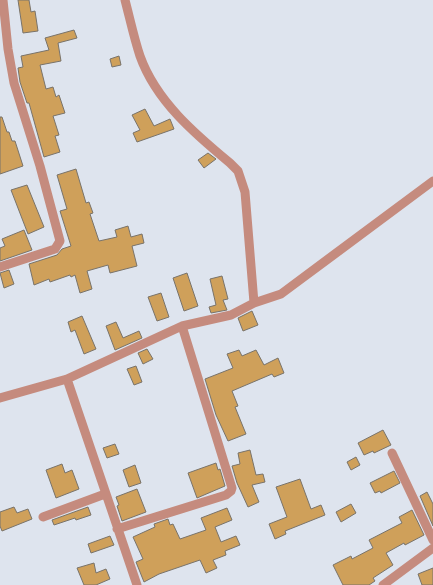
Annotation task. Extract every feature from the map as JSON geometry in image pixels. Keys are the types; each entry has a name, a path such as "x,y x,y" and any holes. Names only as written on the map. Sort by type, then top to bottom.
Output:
{"street":[{"path":"0,267 55,249 60,241 40,166 14,83 8,49 3,0"},
{"path":"125,0 140,56 161,96 175,112 238,171 242,179 248,212 254,304"},
{"path":"0,398 67,379 182,326 231,314 281,294 433,181"},
{"path":"116,529 226,495 231,492 232,488 182,326"},
{"path":"67,379 116,529 137,585"},
{"path":"392,453 433,540"},
{"path":"43,517 105,494"},
{"path":"383,585 433,548"}],"building":[{"path":"18,0 29,0 31,12 35,11 38,31 23,33"},
{"path":"74,30 77,38 58,43 61,61 40,65 46,89 53,87 56,97 59,95 65,113 53,116 59,135 55,136 60,152 44,157 29,103 27,103 20,82 18,68 23,67 21,56 49,50 45,38"},
{"path":"119,56 121,65 112,67 110,59"},
{"path":"145,109 154,126 170,119 174,129 137,142 133,133 140,130 132,115"},
{"path":"0,117 2,117 12,141 15,141 23,166 0,174"},
{"path":"208,153 216,159 204,168 198,160"},
{"path":"76,169 86,203 89,202 93,213 90,214 99,241 117,237 115,230 128,226 131,237 142,234 144,243 132,246 137,266 110,273 108,265 87,271 92,289 80,293 75,275 71,277 70,275 50,282 49,279 34,285 29,264 57,255 62,249 71,246 60,211 67,209 57,175"},
{"path":"27,185 44,227 28,234 11,190"},
{"path":"24,230 32,250 0,261 0,248 5,246 2,239"},
{"path":"9,270 14,284 4,288 0,273"},
{"path":"187,273 198,306 184,311 173,278"},
{"path":"222,276 228,299 223,300 227,310 211,313 209,307 216,305 210,279"},
{"path":"161,293 169,317 157,321 148,297"},
{"path":"252,311 258,325 243,331 238,318"},
{"path":"82,316 96,349 84,354 75,330 71,332 68,322"},
{"path":"116,322 123,338 139,331 142,338 115,350 106,326"},
{"path":"147,349 153,359 143,364 138,353"},
{"path":"239,350 242,356 256,350 264,365 278,358 284,373 274,377 272,374 232,391 238,406 235,407 246,434 228,441 216,415 205,379 233,368 227,354"},
{"path":"136,366 142,382 134,385 127,369"},
{"path":"383,430 391,445 374,453 373,451 364,455 358,443"},
{"path":"115,444 119,454 107,458 103,448"},
{"path":"250,450 256,475 263,474 265,482 252,485 259,502 248,507 237,483 232,466 240,464 238,453"},
{"path":"356,457 360,465 351,470 347,462"},
{"path":"216,463 218,470 220,469 225,486 197,498 188,473"},
{"path":"62,464 65,473 72,470 79,489 56,498 46,470"},
{"path":"135,465 141,483 129,487 123,470"},
{"path":"394,471 400,483 381,493 380,491 375,493 370,483"},
{"path":"300,479 311,509 321,505 325,515 285,531 286,534 275,539 269,524 287,517 276,487"},
{"path":"137,489 146,512 122,521 117,506 119,505 116,497"},
{"path":"427,492 433,504 433,526 420,496"},
{"path":"351,504 356,513 341,522 336,512"},
{"path":"14,507 17,513 28,509 32,519 2,531 0,526 0,512"},
{"path":"88,507 91,515 76,520 75,518 54,525 52,520"},
{"path":"227,508 232,520 215,527 221,542 236,536 240,545 225,551 226,555 213,560 217,568 206,573 200,560 159,574 144,582 136,562 143,559 133,537 155,527 154,524 168,519 170,525 173,524 180,539 206,530 201,518"},
{"path":"412,510 424,535 405,545 404,543 386,553 393,565 373,578 375,581 369,585 343,585 333,565 351,556 352,559 373,548 369,540 402,523 399,517"},
{"path":"110,536 114,545 91,553 88,544"},
{"path":"94,563 96,573 106,569 110,579 96,585 84,585 77,568"},
{"path":"433,568 433,585 422,585 418,574"}]}
